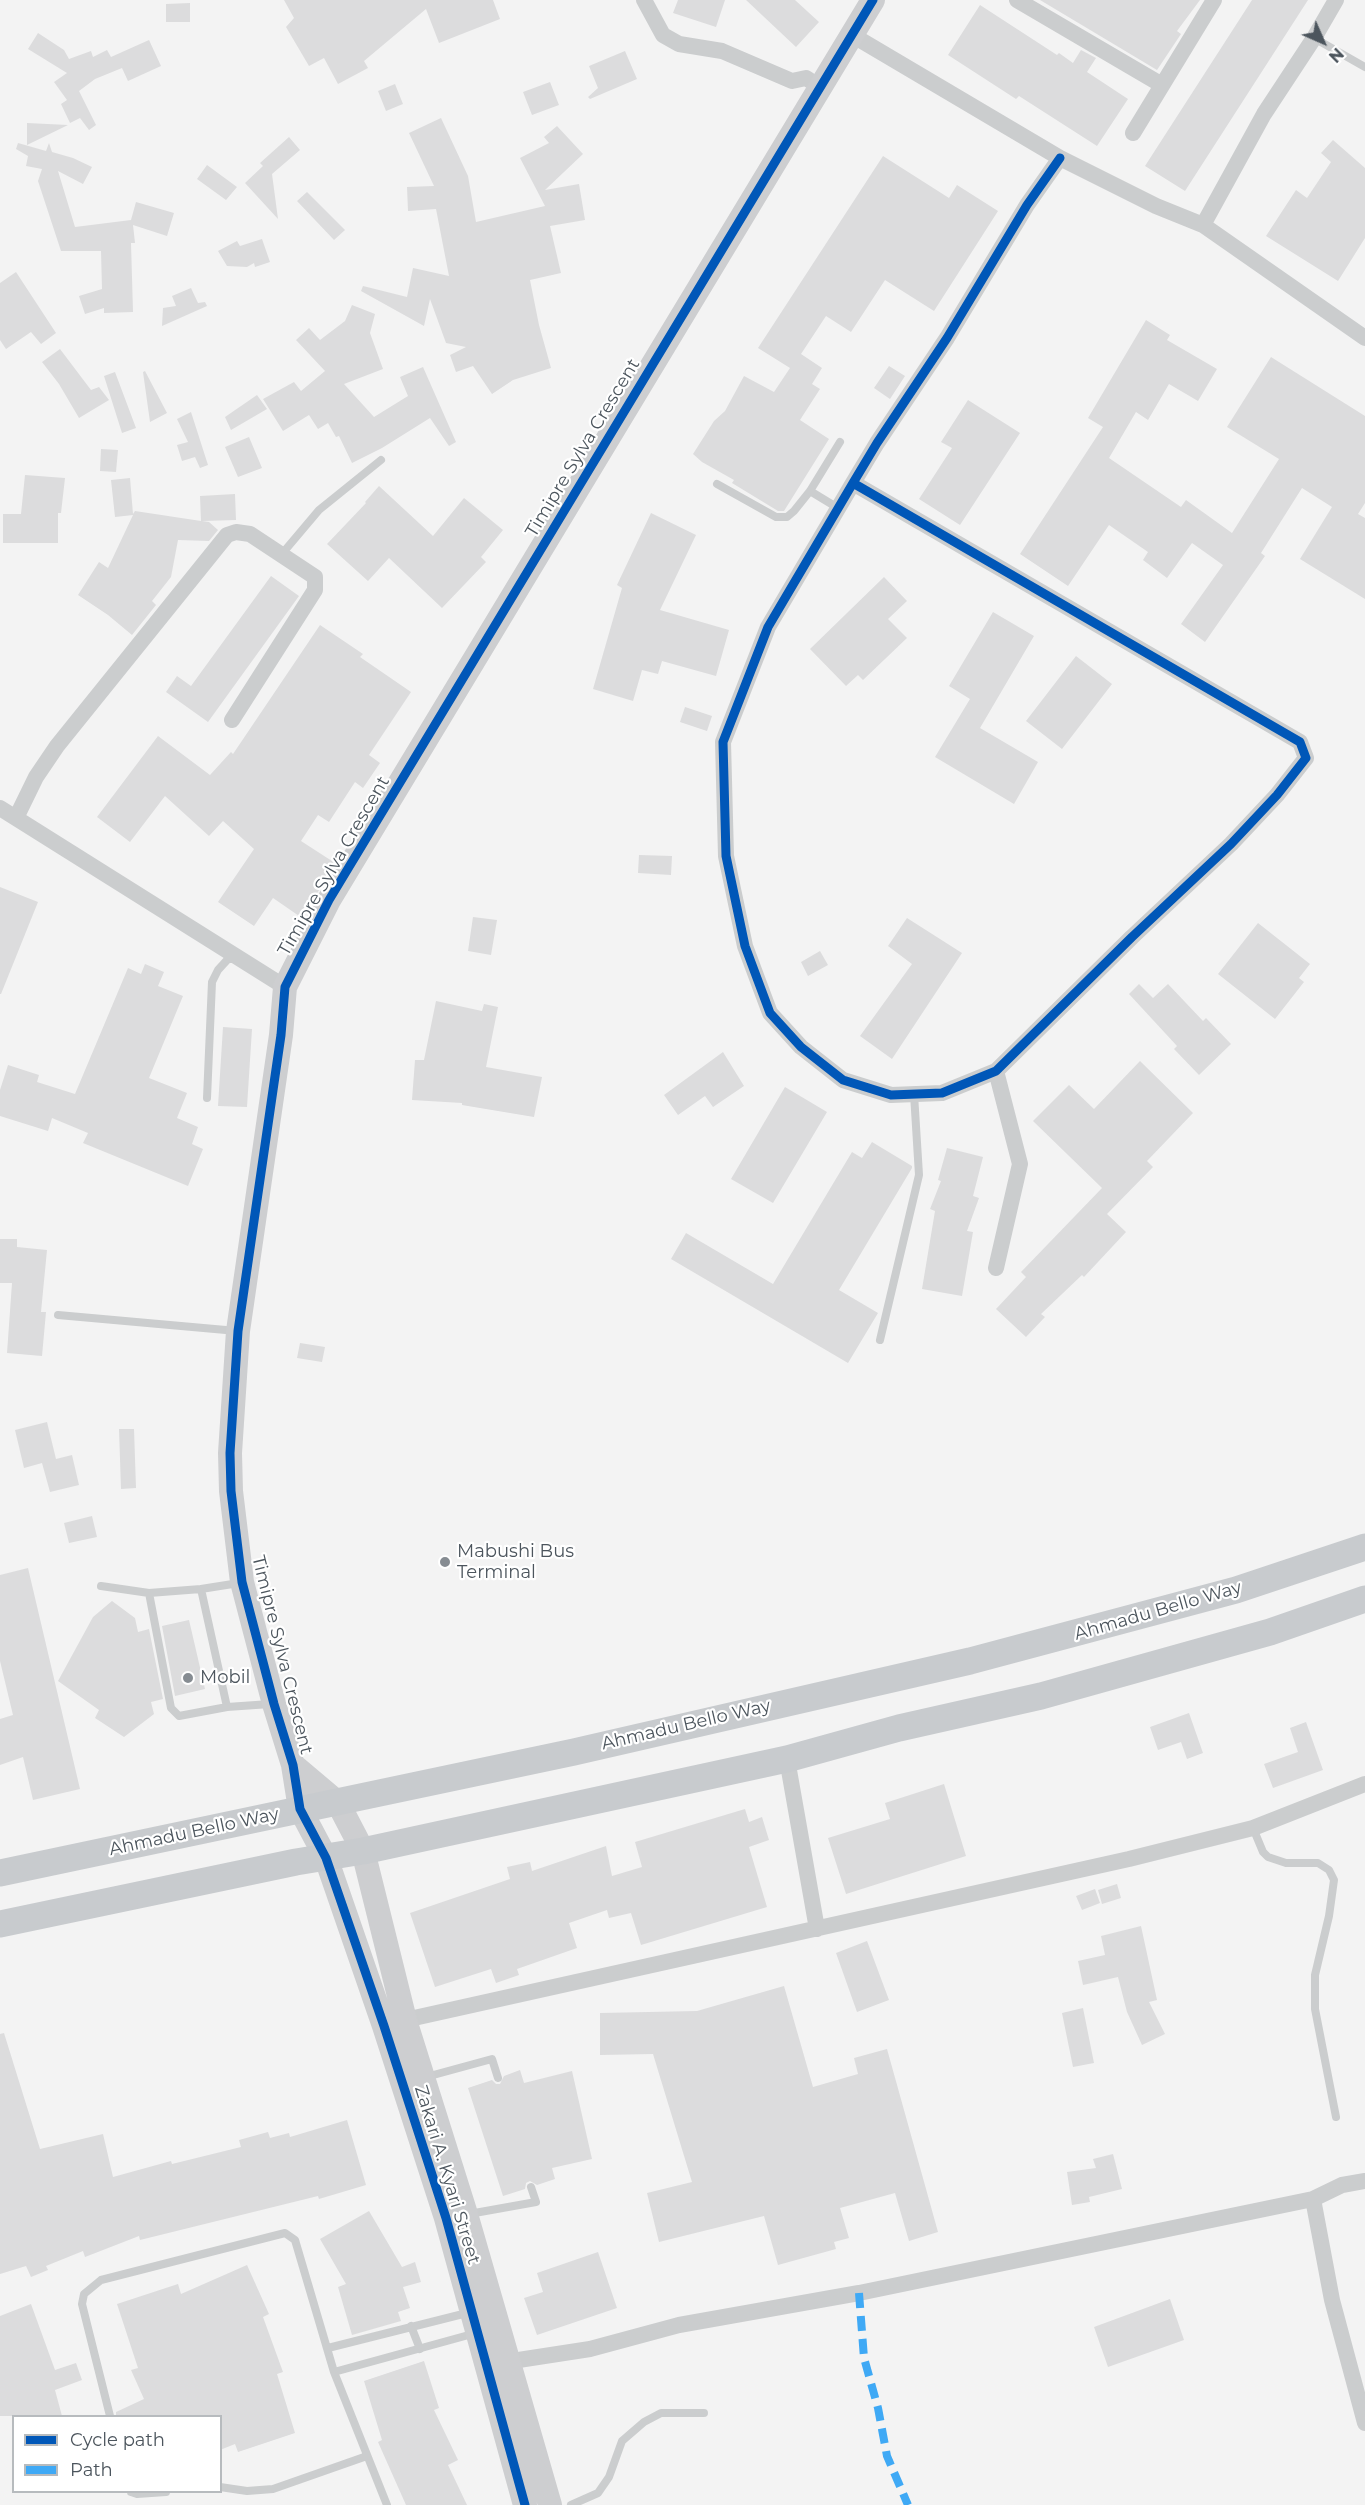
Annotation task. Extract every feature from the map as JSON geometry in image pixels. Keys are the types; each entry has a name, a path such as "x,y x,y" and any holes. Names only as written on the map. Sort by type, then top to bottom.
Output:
{"main road":[{"name":"Ahmadu Bello Way","path":"0,1873 574,1752 970,1661 1236,1590 1365,1548"},
{"path":"0,1924 296,1862 363,1851 787,1759 898,1728 1052,1692 1270,1632 1365,1599"}],"street":[{"path":"644,0 663,35 679,44 722,51 769,69 792,81 806,78 820,87"},
{"name":"Timipre Sylva Crescent","path":"326,1858 300,1809 293,1765 274,1704 242,1582 231,1491 230,1453 238,1331 281,1035 285,987 328,900 873,0"},
{"path":"1017,0 1162,85"},
{"path":"1133,133 1214,0"},
{"path":"1203,225 1264,114 1314,39 1336,0"},
{"path":"852,35 1060,158 1156,206 1203,225 1365,338"},
{"path":"853,483 1300,742 1306,758 1277,795 1231,844 1132,937 996,1071 942,1094 891,1095 843,1080 801,1047 770,1013 745,945 726,856 723,742 768,627 853,483 947,338 1027,204 1060,158"},
{"path":"16,818 36,777 57,746 227,535 236,532 250,534 315,578 315,590 232,720"},
{"path":"0,808 285,987"},
{"path":"996,1071 1020,1164 996,1268"},
{"path":"787,1759 817,1929"},
{"name":"Timipre Sylva Crescent","path":"293,1765 338,1803 363,1851"},
{"path":"405,2020 1129,1859 1253,1828 1365,1784"},
{"name":"Zakari A. Kyari Street","path":"363,1851 405,2020 466,2214 525,2505"},
{"name":"Zakari A. Kyari Street","path":"326,1858 446,2218 474,2322 496,2363 550,2505"},
{"path":"496,2363 590,2349 679,2325 859,2293 1313,2199 1342,2185 1365,2181"},
{"path":"1313,2199 1332,2300 1365,2423"}],"lane":[{"path":"1314,39 1365,67"},
{"path":"717,484 780,518 787,517 810,491 840,442"},
{"path":"281,555 319,510 381,460"},
{"path":"810,491 838,508"},
{"path":"207,1098 212,982 228,958 243,960"},
{"path":"880,1340 919,1175 914,1094"},
{"path":"58,1315 238,1331"},
{"path":"101,1586 149,1593 201,1589 242,1582"},
{"path":"201,1589 227,1707"},
{"path":"149,1593 171,1708 179,1716 227,1707 274,1704"},
{"path":"1253,1828 1263,1852 1268,1857 1286,1863 1317,1863 1329,1870 1334,1880 1329,1916 1315,1975 1315,2009 1336,2117"},
{"path":"423,2078 492,2060 498,2078"},
{"path":"466,2214 536,2202 531,2187"},
{"path":"110,2415 82,2304 84,2294 101,2280 285,2233 295,2240 334,2372 387,2505"},
{"path":"328,2348 411,2326 474,2322"},
{"path":"334,2372 420,2349 474,2322"},
{"path":"411,2326 420,2349"},
{"path":"571,2505 598,2493 609,2477 622,2441 644,2422 662,2413 704,2413"},
{"path":"222,2487 246,2491 273,2489 367,2456"},
{"path":"134,2493 152,2493"}],"building":[{"path":"284,0 493,0 500,19 439,43 426,9 364,61 368,68 338,84 324,58 309,66 286,27 294,18"},
{"path":"678,0 725,0 716,27 673,13"},
{"path":"746,0 795,0 819,22 796,47"},
{"path":"1040,0 1200,0 1177,31 1181,34 1157,70"},
{"path":"1252,0 1308,0 1185,191 1145,166"},
{"path":"190,3 190,22 166,22 166,4"},
{"path":"980,5 1073,63 1081,50 1096,58 1087,72 1128,99 1097,146 1019,96 1016,99 948,55"},
{"path":"38,33 64,50 69,59 91,51 93,57 107,50 111,57 149,40 161,66 128,81 122,68 95,79 79,91 96,125 89,130 80,118 70,123 61,104 67,100 54,82 67,73 28,49"},
{"path":"625,51 637,79 590,99 588,97 598,88 589,66"},
{"path":"550,82 559,105 532,115 523,92"},
{"path":"395,84 403,104 386,111 378,91"},
{"path":"441,118 468,176 476,222 545,206 520,158 549,143 544,137 557,126 583,154 545,190 579,184 585,220 550,226 561,273 530,280 551,368 513,380 492,394 473,366 456,372 450,355 466,347 446,343 430,299 424,326 361,291 363,286 407,297 413,268 449,276 436,209 408,211 407,187 434,186 409,133"},
{"path":"27,123 68,125 27,145"},
{"path":"289,137 300,150 272,174 278,219 245,183 263,166 260,163"},
{"path":"1333,140 1365,168 1365,238 1338,281 1266,236 1296,190 1307,198 1331,162 1321,153"},
{"path":"18,143 46,151 49,143 52,152 92,167 83,184 58,171 75,227 131,220 136,202 174,213 167,236 133,225 135,243 131,243 133,312 104,313 104,308 85,314 79,296 102,289 101,251 61,251 38,181 42,169 26,166 28,156 16,149"},
{"path":"883,156 949,198 957,185 998,211 934,311 885,280 851,332 826,316 801,354 822,368 812,384 820,389 800,420 829,439 784,511 778,511 732,483 734,480 702,462 693,454 714,421 725,411 744,376 774,392 790,368 758,348"},
{"path":"207,165 237,187 226,200 197,179"},
{"path":"307,192 345,230 334,240 297,201"},
{"path":"262,239 270,262 255,267 254,263 247,267 227,266 218,251 237,241 240,246"},
{"path":"16,272 56,333 41,344 31,332 6,349 0,340 0,283"},
{"path":"191,288 198,303 205,302 207,306 162,326 163,308 176,306 172,296"},
{"path":"352,305 375,314 370,333 383,369 344,384 374,417 408,396 400,377 423,367 456,442 449,446 430,418 382,448 352,463 339,436 336,437 328,423 318,429 309,415 283,431 263,399 294,382 301,391 325,371 296,340 309,328 320,340 345,321"},
{"path":"1146,320 1170,335 1167,340 1217,369 1198,401 1169,384 1148,420 1136,412 1109,458 1181,507 1186,500 1232,533 1279,459 1227,427 1271,357 1365,416 1365,503 1358,514 1365,518 1365,599 1300,559 1332,507 1302,488 1261,553 1265,556 1205,642 1181,624 1223,565 1192,543 1167,578 1143,560 1148,552 1109,525 1068,586 1020,554 1103,427 1088,418"},
{"path":"60,349 91,390 99,387 109,400 79,418 59,384 42,362"},
{"path":"889,366 905,376 890,399 874,388"},
{"path":"145,371 167,413 150,422 143,372"},
{"path":"115,372 136,428 122,433 104,376"},
{"path":"257,395 267,409 231,430 225,417"},
{"path":"968,400 1020,433 960,525 919,499 952,448 941,442"},
{"path":"191,412 208,465 200,468 195,457 182,461 177,445 188,442 177,419"},
{"path":"249,437 262,468 238,477 225,447"},
{"path":"101,449 118,450 116,472 100,471"},
{"path":"25,475 65,478 61,513 58,513 58,543 3,543 3,514 21,514"},
{"path":"130,478 133,514 135,511 201,521 200,496 235,494 236,520 202,521 209,522 218,530 209,541 178,540 171,577 152,601 156,605 132,635 78,595 99,562 108,568 133,515 115,517 111,480"},
{"path":"379,486 433,536 464,498 503,530 481,557 486,562 442,608 389,558 368,581 327,544"},
{"path":"651,513 696,535 660,610 729,630 716,676 662,661 658,674 642,670 633,701 593,689 622,588 617,585"},
{"path":"271,576 299,596 208,722 166,692 177,676 191,686"},
{"path":"884,577 907,601 888,619 907,638 863,680 858,675 846,686 810,649"},
{"path":"993,612 1034,636 980,728 1038,762 1014,804 935,757 970,699 949,686"},
{"path":"320,625 363,654 360,657 411,692 369,755 380,763 363,788 355,782 329,822 318,815 301,841 335,863 302,918 273,898 254,926 218,902 254,849 223,821 209,836 165,796 130,842 97,817 158,736 210,775 231,752 233,754"},
{"path":"1076,656 1112,684 1062,749 1026,721"},
{"path":"685,707 712,716 707,731 680,722"},
{"path":"639,855 672,856 671,875 638,873"},
{"path":"0,887 38,902 1,994 0,994"},
{"path":"473,917 497,920 491,955 468,951"},
{"path":"907,918 962,953 892,1059 860,1036 912,964 888,946"},
{"path":"1258,923 1310,964 1299,978 1304,982 1275,1019 1218,974"},
{"path":"820,951 828,965 808,976 801,962"},
{"path":"145,964 164,972 158,986 183,996 149,1078 187,1093 177,1118 198,1127 192,1144 203,1149 188,1186 83,1143 88,1133 52,1118 48,1131 0,1116 0,1090 8,1065 39,1075 37,1082 75,1094 128,968 141,974"},
{"path":"1139,984 1153,998 1168,984 1203,1021 1206,1018 1231,1044 1199,1075 1174,1049 1177,1046 1129,994"},
{"path":"436,1001 482,1011 484,1004 498,1007 486,1067 542,1077 534,1117 462,1105 462,1103 412,1100 415,1060 424,1060"},
{"path":"223,1027 252,1029 247,1107 218,1106"},
{"path":"723,1052 744,1086 713,1107 705,1096 678,1115 664,1095"},
{"path":"1140,1061 1193,1113 1147,1161 1153,1167 1107,1214 1126,1232 1084,1277 1082,1275 1041,1314 1045,1317 1026,1337 996,1309 1026,1277 1021,1272 1102,1188 1033,1121 1069,1085 1094,1109"},
{"path":"785,1087 827,1112 773,1203 731,1179"},
{"path":"872,1142 912,1168 839,1290 878,1313 848,1363 671,1259 686,1233 773,1284 852,1152 862,1158"},
{"path":"947,1148 983,1157 973,1196 979,1198 967,1231 973,1232 962,1296 922,1289 935,1211 930,1209 941,1181 938,1180"},
{"path":"0,1239 17,1239 17,1247 47,1250 41,1312 46,1312 42,1356 7,1353 12,1283 0,1283"},
{"path":"300,1343 325,1347 322,1362 297,1358"},
{"path":"47,1422 56,1459 72,1455 79,1485 50,1492 42,1463 24,1468 15,1430"},
{"path":"119,1429 134,1429 136,1488 121,1489"},
{"path":"92,1516 97,1537 69,1543 64,1523"},
{"path":"28,1568 80,1789 33,1800 23,1757 0,1765 0,1719 13,1715 0,1661 0,1575"},
{"path":"112,1601 135,1618 138,1632 149,1629 163,1699 151,1702 154,1714 124,1737 95,1718 99,1710 58,1681 93,1617"},
{"path":"189,1620 205,1689 175,1696 162,1626"},
{"path":"1189,1713 1203,1753 1187,1759 1181,1742 1158,1750 1150,1727"},
{"path":"1306,1722 1323,1770 1273,1788 1264,1764 1298,1752 1290,1728"},
{"path":"944,1784 966,1856 846,1894 828,1838 890,1819 885,1803"},
{"path":"745,1809 749,1822 762,1817 769,1840 749,1847 767,1907 641,1945 631,1913 609,1918 607,1910 569,1923 577,1948 517,1969 519,1975 496,1983 491,1969 435,1987 410,1913 510,1879 507,1867 530,1862 532,1871 606,1846 612,1876 642,1867 635,1842"},
{"path":"1117,1884 1121,1898 1102,1904 1098,1890"},
{"path":"1095,1889 1100,1903 1082,1910 1076,1896"},
{"path":"1141,1926 1157,2000 1149,2002 1165,2034 1142,2045 1127,2012 1118,1977 1083,1985 1078,1961 1105,1955 1101,1936"},
{"path":"867,1941 889,2000 857,2012 836,1953"},
{"path":"784,1986 813,2087 858,2074 854,2058 887,2049 938,2232 909,2241 895,2193 840,2208 849,2238 834,2242 836,2249 778,2265 764,2216 659,2242 647,2193 692,2182 653,2054 600,2055 600,2013 697,2011"},
{"path":"1083,2008 1094,2063 1073,2067 1062,2013"},
{"path":"4,2033 40,2149 103,2134 113,2177 171,2161 172,2164 241,2147 239,2140 268,2132 270,2138 289,2133 290,2137 347,2120 366,2185 319,2199 318,2196 140,2240 139,2236 85,2257 83,2251 46,2266 48,2270 31,2277 26,2266 0,2274 0,2034"},
{"path":"520,2070 524,2083 572,2071 592,2159 552,2168 555,2179 537,2185 530,2181 526,2183 525,2189 503,2196 468,2088 492,2080 500,2084 504,2076"},
{"path":"1113,2154 1122,2189 1089,2197 1090,2202 1072,2205 1067,2172 1096,2168 1093,2159"},
{"path":"369,2211 402,2267 415,2262 421,2282 403,2287 410,2308 398,2312 401,2321 352,2335 338,2287 346,2284 320,2239"},
{"path":"598,2252 617,2308 537,2335 524,2298 543,2292 537,2273"},
{"path":"247,2265 269,2314 263,2317 283,2372 277,2374 295,2433 238,2452 235,2444 222,2449 222,2415 116,2415 116,2412 144,2399 131,2370 138,2368 117,2304 178,2284 181,2294"},
{"path":"1170,2299 1184,2340 1108,2367 1094,2327"},
{"path":"31,2304 55,2370 76,2363 82,2380 55,2390 62,2415 0,2416 0,2316"},
{"path":"424,2361 439,2408 434,2410 458,2460 448,2465 467,2505 406,2505 378,2442 382,2440 364,2381"}],"marked path":[{"path":"859,2293 864,2358 878,2408 887,2456 908,2505"}],"cycle path":[{"path":"525,2505 446,2218 384,2026 326,1858 300,1809 293,1765 274,1704 242,1582 231,1491 230,1453 238,1331 281,1035 285,987 329,900 873,0"},
{"path":"853,483 1300,742 1306,758 1277,795 1231,844 1132,937 996,1071 942,1093 891,1095 843,1080 801,1047 770,1013 745,946 726,856 723,742 768,627 853,483 877,443 947,338 1027,205 1060,158"}],"place":[{"name":"Mabushi Bus Terminal","path":"445,1562"},
{"name":"Mobil","path":"188,1678"}]}
